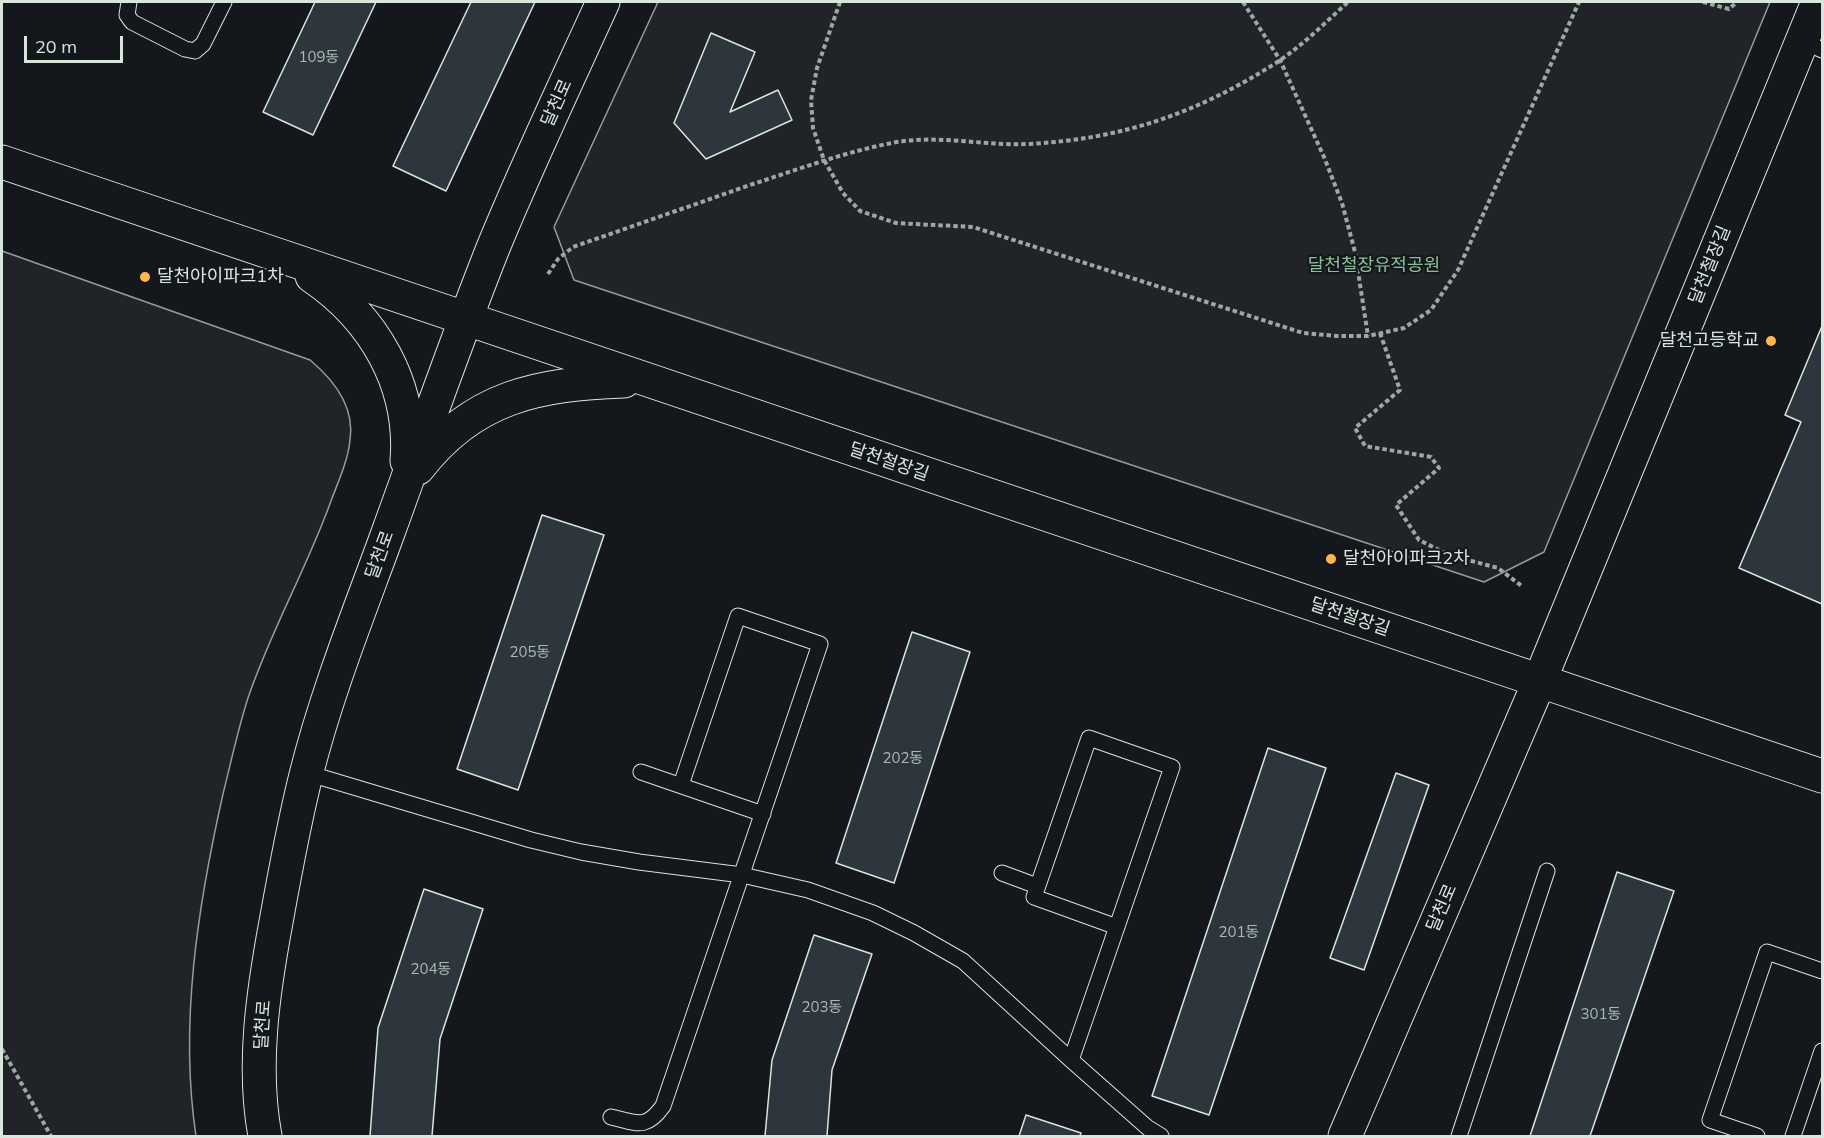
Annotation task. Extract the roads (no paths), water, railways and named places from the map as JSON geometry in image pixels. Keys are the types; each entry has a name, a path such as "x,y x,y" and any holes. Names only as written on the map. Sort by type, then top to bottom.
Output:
{"street":[{"name":"달천로","path":"265,1137 259,1076 262,1015 283,883 307,773 345,652 465,320 519,187 603,2"},
{"name":"달천철장길","path":"282,258 1539,680 1812,45 1818,2"},
{"path":"2,162 282,258 330,288 354,310 370,331 384,353 400,390 406,412 408,446 406,483"},
{"path":"406,483 430,453 451,432 477,413 506,399 557,385 625,381 660,386"},
{"name":"달천로","path":"1345,1137 1539,680"},
{"path":"1539,680 1822,776"}],"lane":[{"path":"129,2 127,15 132,22 185,49 195,51 203,44 224,2"},
{"path":"611,1117 639,1124 653,1120 663,1106 820,644 738,616 681,786"},
{"path":"1071,1060 1117,927 1172,767 1089,738 1034,897 1117,927"},
{"path":"641,772 763,814"},
{"path":"307,773 531,840 581,852 742,875 808,890 873,913 963,961 1071,1060 1161,1137"},
{"path":"1459,1137 1547,871"},
{"path":"1002,873 1037,886"},
{"path":"1757,1137 1710,1120 1767,952 1822,971"},
{"path":"1793,1137 1822,1051"}],"place":[{"name":"달천아이파크1차","path":"145,277"},
{"name":"달천고등학교","path":"1771,341"},
{"name":"달천아이파크2차","path":"1331,559"}],"park label":[{"name":"달천철장유적공원","path":"1374,266"}]}
